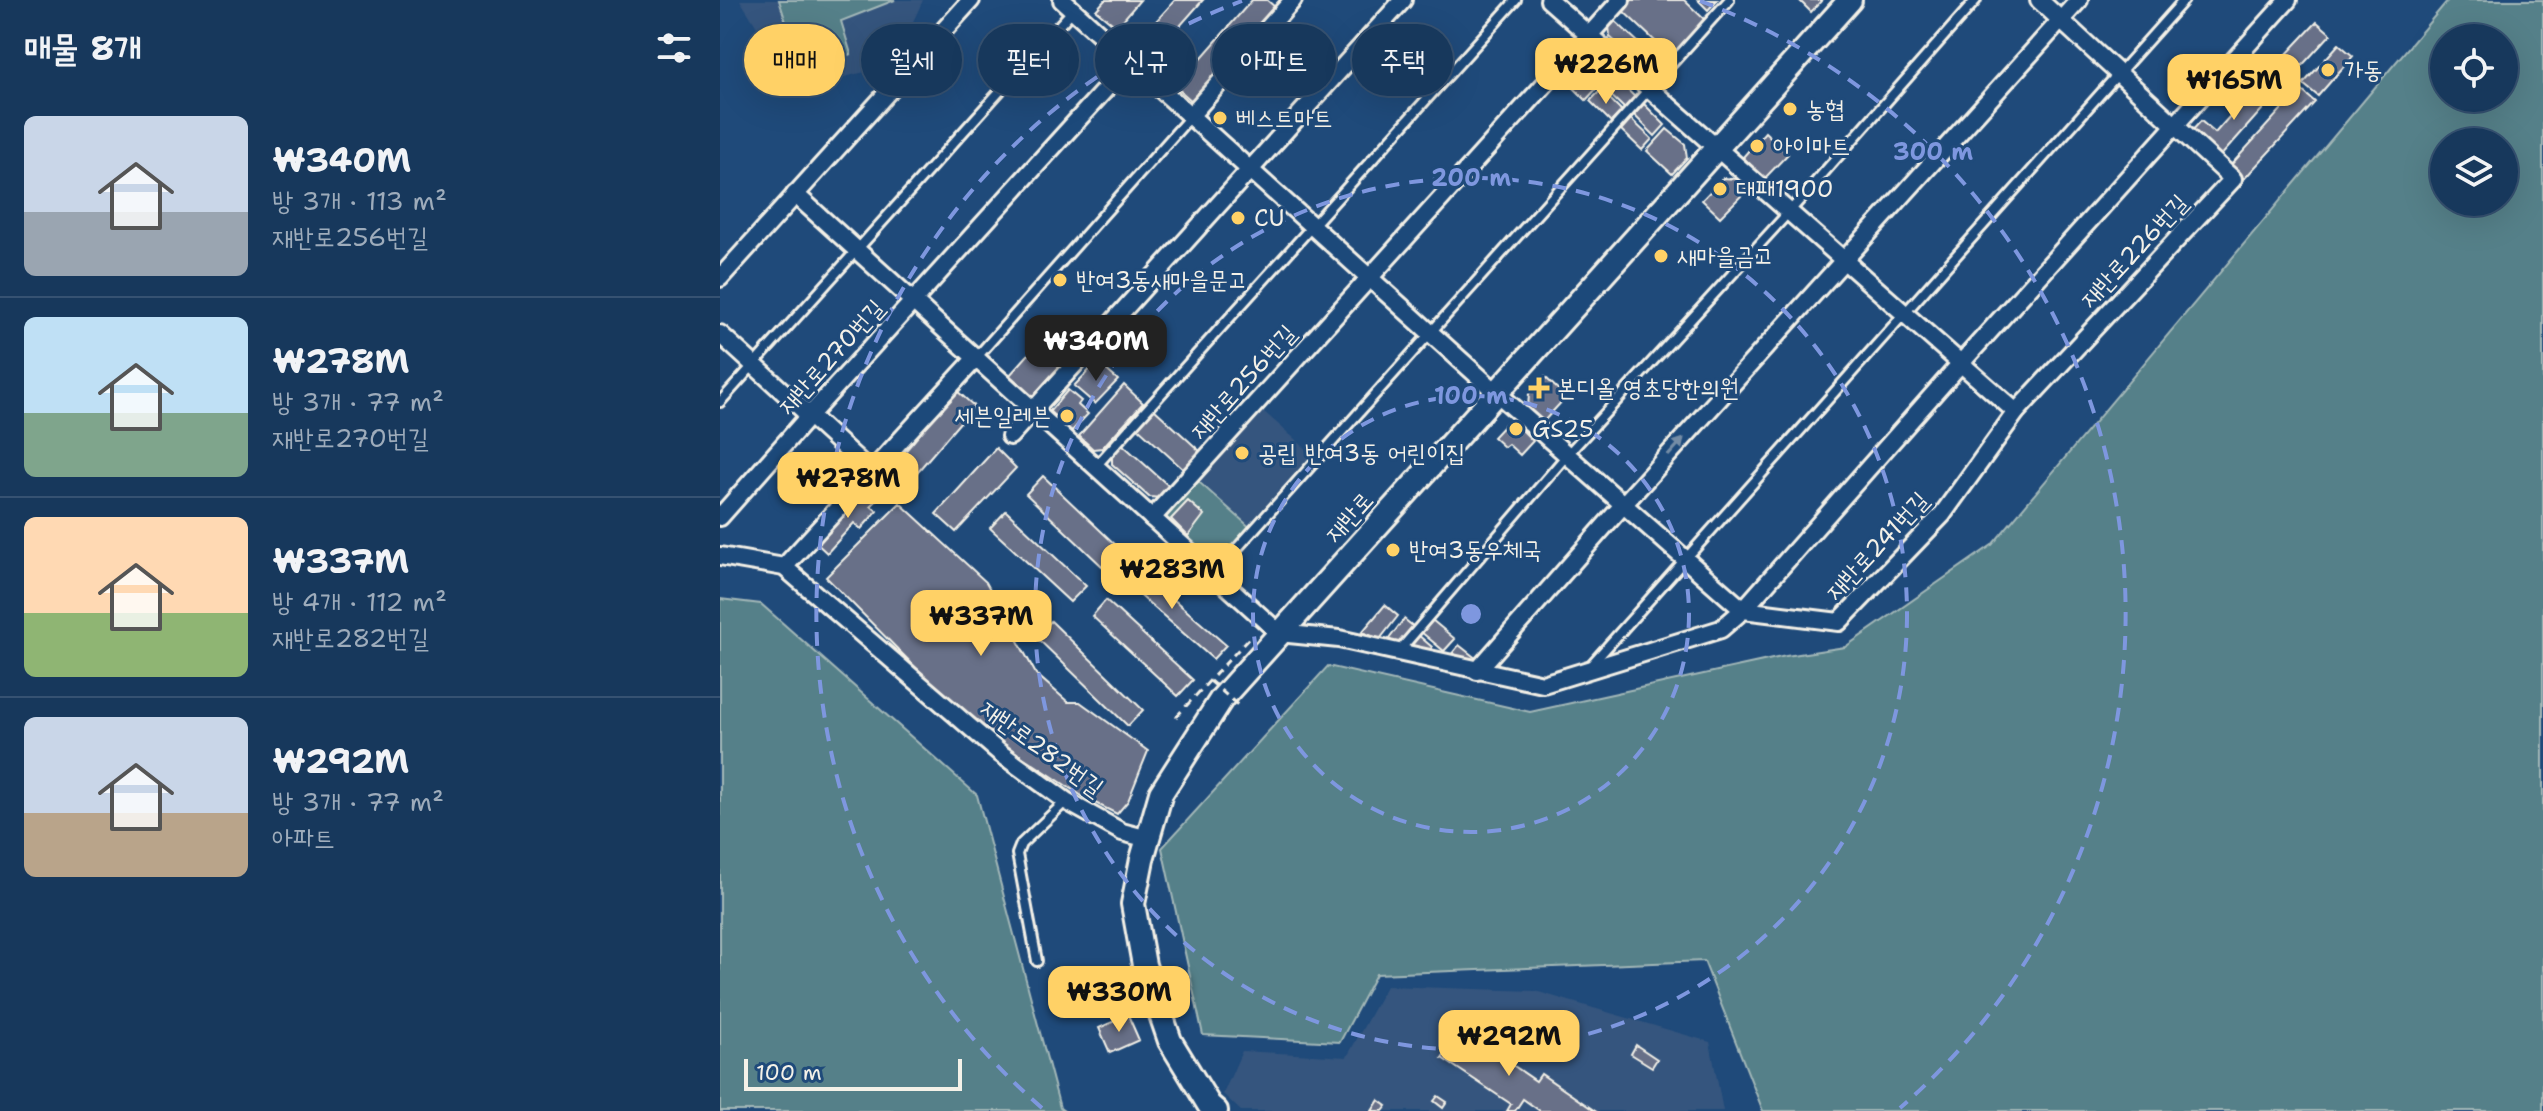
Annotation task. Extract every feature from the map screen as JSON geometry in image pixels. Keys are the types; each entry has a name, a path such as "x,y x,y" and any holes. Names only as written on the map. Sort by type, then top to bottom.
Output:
{"main road":[{"name":"재반로","path":"1216,1111 1209,1105 1170,1041 1144,965 1133,904 1161,793 1222,698 1850,0"}],"street":[{"path":"720,278 971,0"},
{"path":"1190,116 1293,0"},
{"path":"1010,436 1403,0"},
{"path":"1549,0 2016,412"},
{"path":"1588,34 1621,0"},
{"name":"재반로226번길","path":"2016,412 2233,179 2039,0"},
{"path":"1477,671 2079,0"},
{"path":"1279,633 1339,639 1543,684 1721,629 1743,610 2288,0"},
{"path":"1073,3 1095,26"},
{"name":"재반로256번길","path":"1152,518 1588,34"},
{"path":"914,302 1099,96"},
{"path":"1168,96 1743,610"},
{"name":"재반로270번길","path":"795,194 1279,633"},
{"name":"재반로270번길","path":"720,517 914,302"},
{"path":"720,334 870,471"},
{"path":"720,556 784,567 976,358"},
{"name":"재반로241번길","path":"1743,610 1839,622 1942,515 2016,412"},
{"name":"재반로282번길","path":"784,567 1000,753 1066,801 1122,832 1148,839"}],"lane":[{"path":"1096,466 1516,0"},
{"path":"1214,574 1729,0"},
{"path":"1398,651 1567,455 1789,212 1976,0"},
{"path":"1585,672 2184,0"},
{"path":"720,402 858,251 1073,3"},
{"path":"976,358 1190,116"},
{"path":"1037,961 1017,854 1021,844 1066,801"}],"path":[{"path":"1176,717 1250,637"},
{"path":"1210,681 1240,707"}],"shaded area":[{"path":"740,0 923,0 912,24 861,24 861,73 845,77 845,24 755,24"},
{"path":"1263,411 1312,454 1248,525 1200,481"},
{"path":"1386,986 1535,991 1710,1042 1723,1111 1241,1111 1223,1094 1242,1051 1347,1057"}],"green space":[{"path":"779,0 895,0 841,21 842,24 787,24"},
{"path":"2448,0 2543,0 2543,1111 1763,1111 1704,961 1376,974 1340,1042 1203,1035 1162,848 1328,666 1530,712 1786,656 1845,647 1992,545"},
{"path":"845,34 851,54 845,56"},
{"path":"1191,475 1253,530 1214,574 1152,518"},
{"path":"720,599 761,604 977,795 1060,1108 1064,1111 720,1111"}],"building":[{"path":"1105,0 1140,0 1120,24 1113,24 1096,10"},
{"path":"1175,0 1203,0 1182,24 1153,24"},
{"path":"1252,0 1267,0 1275,7 1260,24 1231,24"},
{"path":"1632,0 1684,0 1705,20 1671,56 1622,10"},
{"path":"1698,0 1717,0 1708,10"},
{"path":"1799,0 1822,0 1811,12"},
{"path":"1614,20 1638,42 1628,53 1610,37 1609,25"},
{"path":"2317,22 2331,34 2283,86 2269,73"},
{"name":"가동","path":"2339,44 2353,56 2318,96 2303,84"},
{"path":"1212,46 1212,80 1193,102 1186,96 1196,96 1196,64"},
{"path":"1590,54 1610,74 1600,85 1579,65"},
{"path":"1576,68 1597,88 1586,100 1565,79"},
{"path":"1614,77 1635,97 1624,108 1603,88"},
{"path":"2260,82 2275,95 2219,158 2190,133 2201,121 2215,133"},
{"path":"2300,89 2315,102 2244,179 2230,166"},
{"path":"1601,90 1622,111 1611,122 1590,101"},
{"path":"1644,104 1665,125 1655,136 1634,115"},
{"path":"1631,119 1652,139 1642,150 1621,130"},
{"path":"1667,129 1685,144 1687,158 1672,174 1647,151"},
{"path":"1765,132 1788,154 1764,179 1743,157"},
{"path":"1723,178 1737,179 1747,190 1720,217 1702,200"},
{"path":"1056,324 1079,345 1032,397 1009,376"},
{"path":"1097,362 1118,380 1095,404 1074,386"},
{"path":"1545,377 1566,397 1543,422 1528,408 1529,393"},
{"path":"1124,385 1143,403 1102,448 1093,449 1079,436"},
{"path":"956,390 974,406 900,492 883,478"},
{"path":"1068,390 1081,401 1078,405 1088,414 1072,431 1049,412"},
{"path":"1154,409 1202,453 1184,470 1137,427"},
{"path":"1507,422 1515,423 1533,441 1520,455 1508,444 1504,447 1493,437"},
{"path":"1122,444 1171,488 1162,498 1149,497 1112,464 1112,455"},
{"path":"996,448 1016,468 956,532 936,514"},
{"path":"1043,476 1120,549 1103,567 1026,494"},
{"path":"861,488 876,501 871,506 877,511 861,529 854,523 827,553 814,541"},
{"path":"1188,501 1204,515 1188,536 1171,519"},
{"path":"900,503 986,582 1036,674 1068,702 1080,702 1148,751 1128,801 1117,814 1085,798 997,740 943,695 826,577"},
{"path":"1006,511 1086,586 1070,602 990,528"},
{"path":"1132,563 1226,645 1213,659 1119,577"},
{"path":"1106,600 1193,680 1178,696 1092,616"},
{"path":"1385,605 1398,616 1380,639 1362,632"},
{"path":"1404,619 1414,627 1399,646 1389,639"},
{"path":"1432,620 1455,639 1444,651 1421,632"},
{"path":"1051,621 1143,710 1128,726 1036,637"},
{"path":"1417,634 1432,647 1426,657 1406,648"},
{"path":"1459,645 1482,663 1446,661"},
{"path":"1128,1015 1139,1040 1110,1053 1099,1028"},
{"path":"1461,1030 1536,1081 1541,1074 1595,1111 1540,1111 1523,1099 1515,1111 1507,1111 1511,1104 1442,1058"},
{"path":"1636,1045 1657,1059 1652,1067 1631,1054"},
{"path":"1438,1096 1447,1102 1443,1108 1434,1101"},
{"path":"1379,1100 1387,1106 1383,1111 1372,1111"}],"place":[{"name":"가동","path":"2328,70"},
{"name":"농협","path":"1790,109"},
{"name":"베스트마트","path":"1220,118"},
{"name":"아이마트","path":"1757,146"},
{"name":"대패1900","path":"1720,189"},
{"name":"CU","path":"1238,218"},
{"name":"새마을금고","path":"1661,256"},
{"name":"반여3동새마을문고","path":"1060,280"},
{"name":"본디올 영초당한의원","path":"1539,388"},
{"name":"세븐일레븐","path":"1067,416"},
{"name":"GS25","path":"1516,429"},
{"name":"공립 반여3동 어린이집","path":"1242,453"},
{"name":"반여3동우체국","path":"1393,550"}]}
